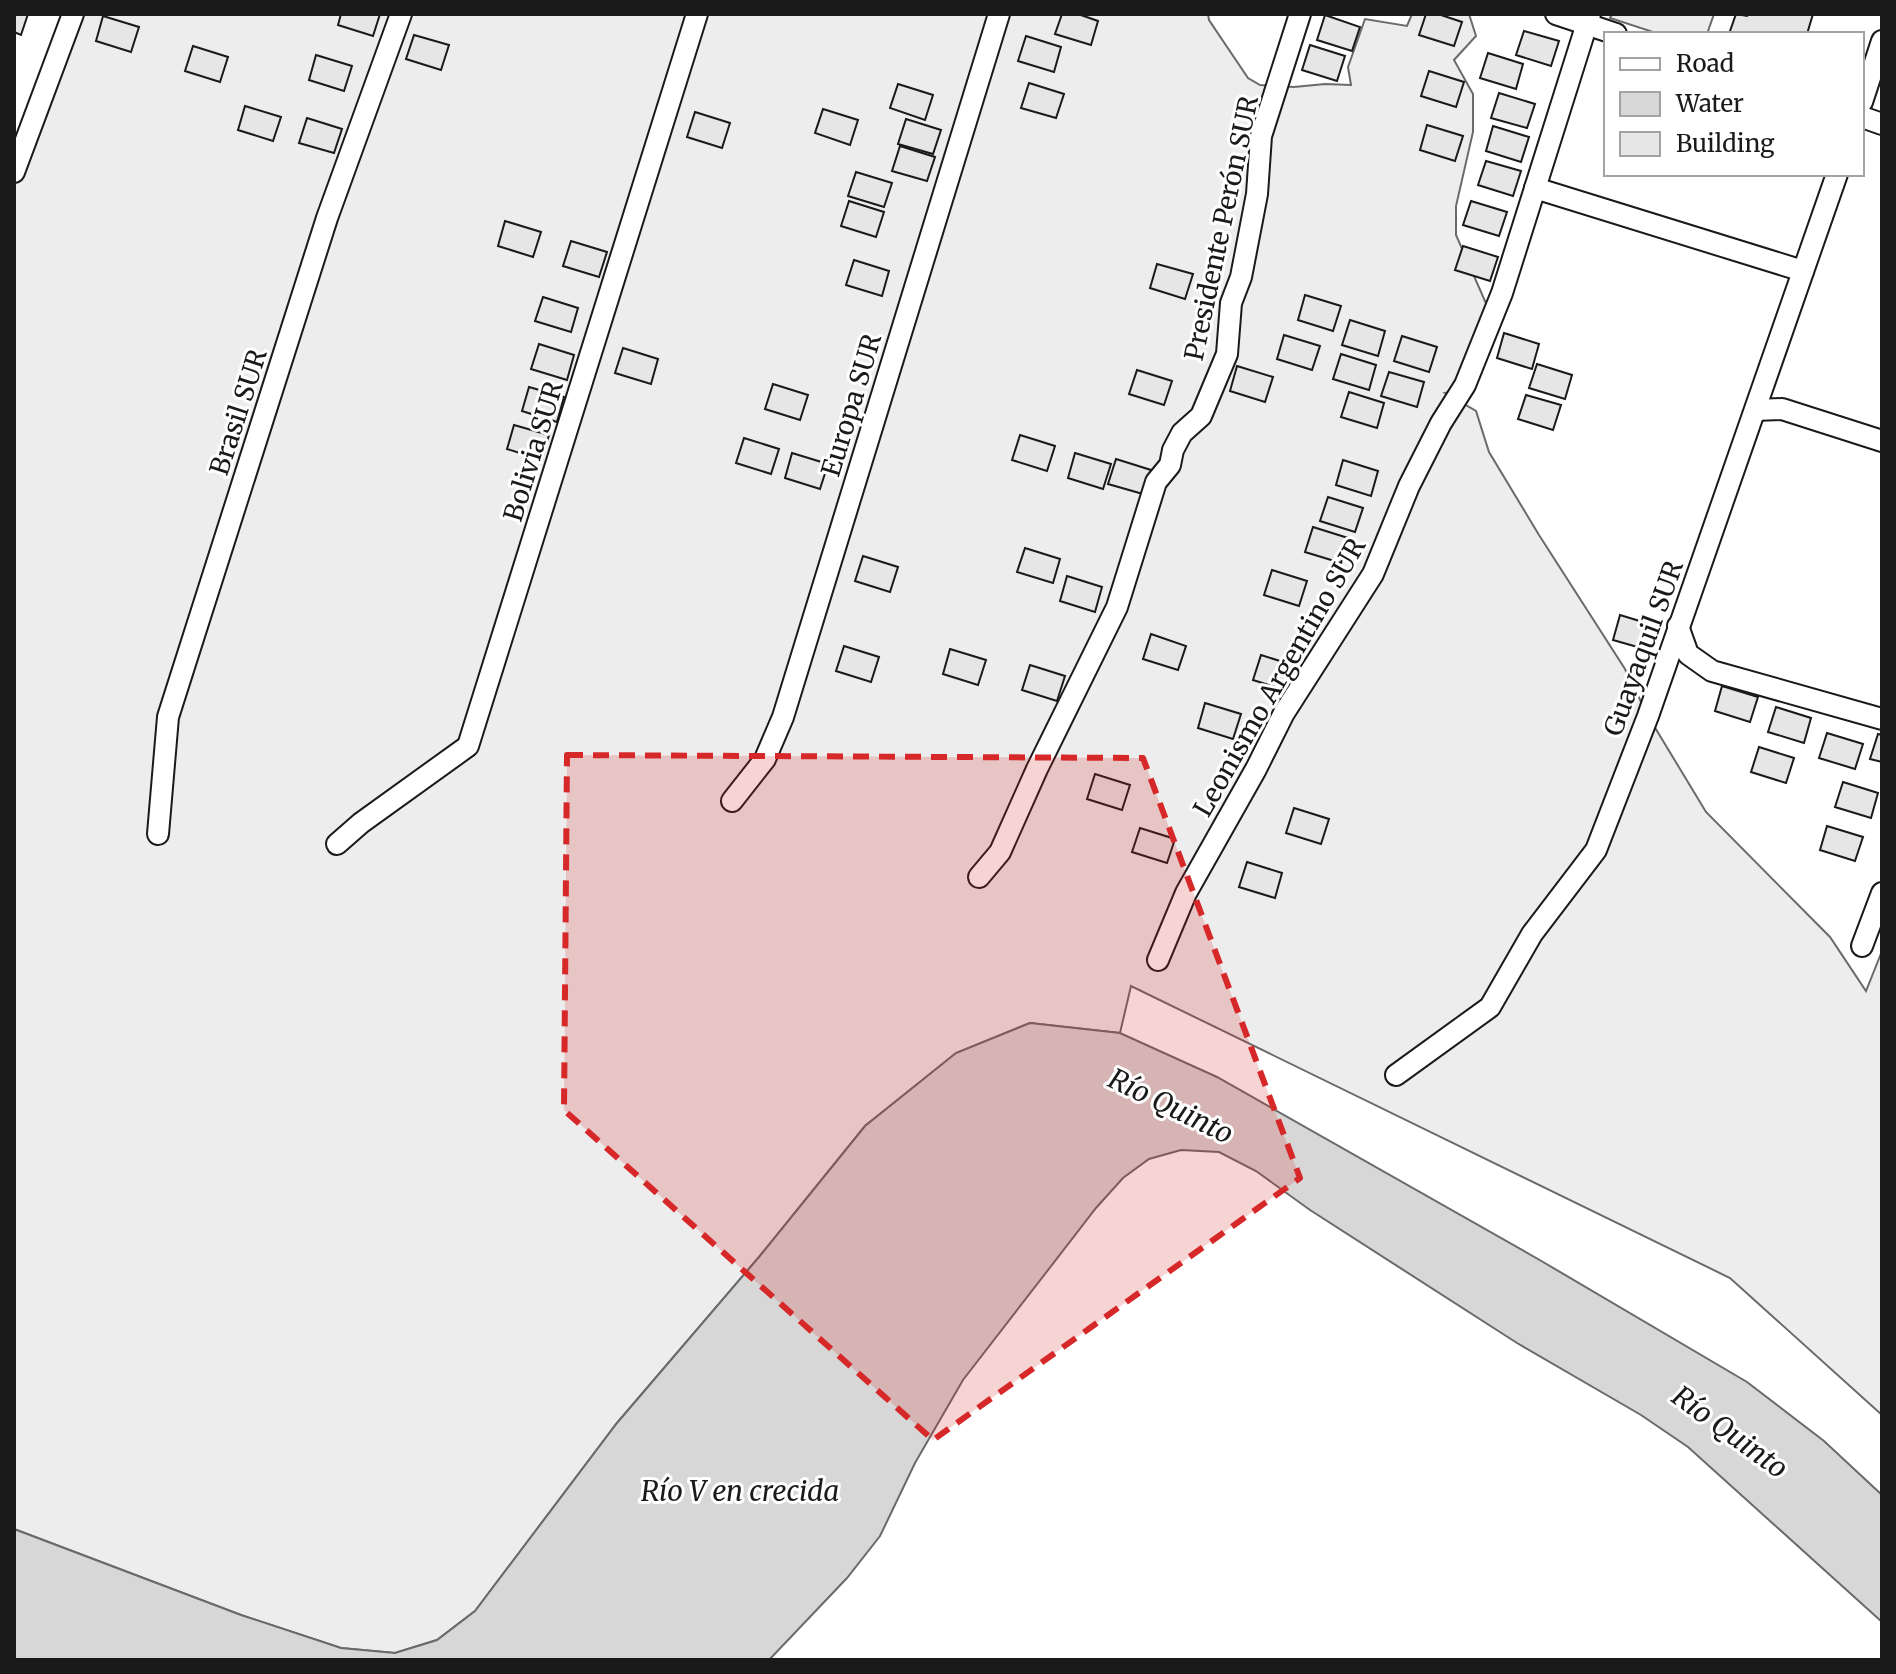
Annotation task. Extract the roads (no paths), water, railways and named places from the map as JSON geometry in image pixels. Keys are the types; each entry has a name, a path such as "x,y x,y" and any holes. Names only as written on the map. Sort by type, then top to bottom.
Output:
{"street":[{"path":"14,172 73,14"},
{"name":"Brasil SUR","path":"158,834 168,717 327,218 401,14"},
{"name":"Bolivia SUR","path":"337,844 361,823 468,746 697,14"},
{"name":"Europa SUR","path":"732,801 765,759 783,717 999,14"},
{"name":"Presidente Perón SUR","path":"979,877 1000,852 1117,607 1156,482 1170,465 1173,450 1182,433 1201,416 1227,354 1231,303 1241,277 1257,194 1261,136 1300,14"},
{"path":"1556,14 1588,19 1612,32"},
{"name":"Leonismo Argentino SUR","path":"1158,960 1186,893 1284,713 1373,574 1409,486 1441,423 1465,385 1502,293 1588,19"},
{"path":"1864,96 1882,41"},
{"name":"Guayaquil SUR","path":"1396,1075 1490,1007 1532,934 1596,850 1648,716 1836,176"},
{"path":"1535,188 1803,271"},
{"path":"1756,410 1782,409 1882,441"},
{"path":"1678,626 1688,654 1712,671 1882,719"},
{"path":"1862,946 1882,893"}],"water":[{"name":"Río V en crecida","path":"1030,1023 1120,1033 1217,1077 1747,1382 1824,1441 1882,1495 1882,1622 1688,1447 1641,1415 1517,1343 1310,1210 1256,1171 1219,1152 1181,1150 1149,1159 1123,1178 1096,1208 963,1380 915,1463 880,1536 847,1578 769,1660 14,1660 14,1529 241,1615 341,1648 395,1653 437,1640 475,1611 617,1423 759,1257 865,1126 956,1053"}],"water label":[{"name":"Río Quinto","path":"1171,1106"},
{"name":"Río Quinto","path":"1730,1432"}]}
